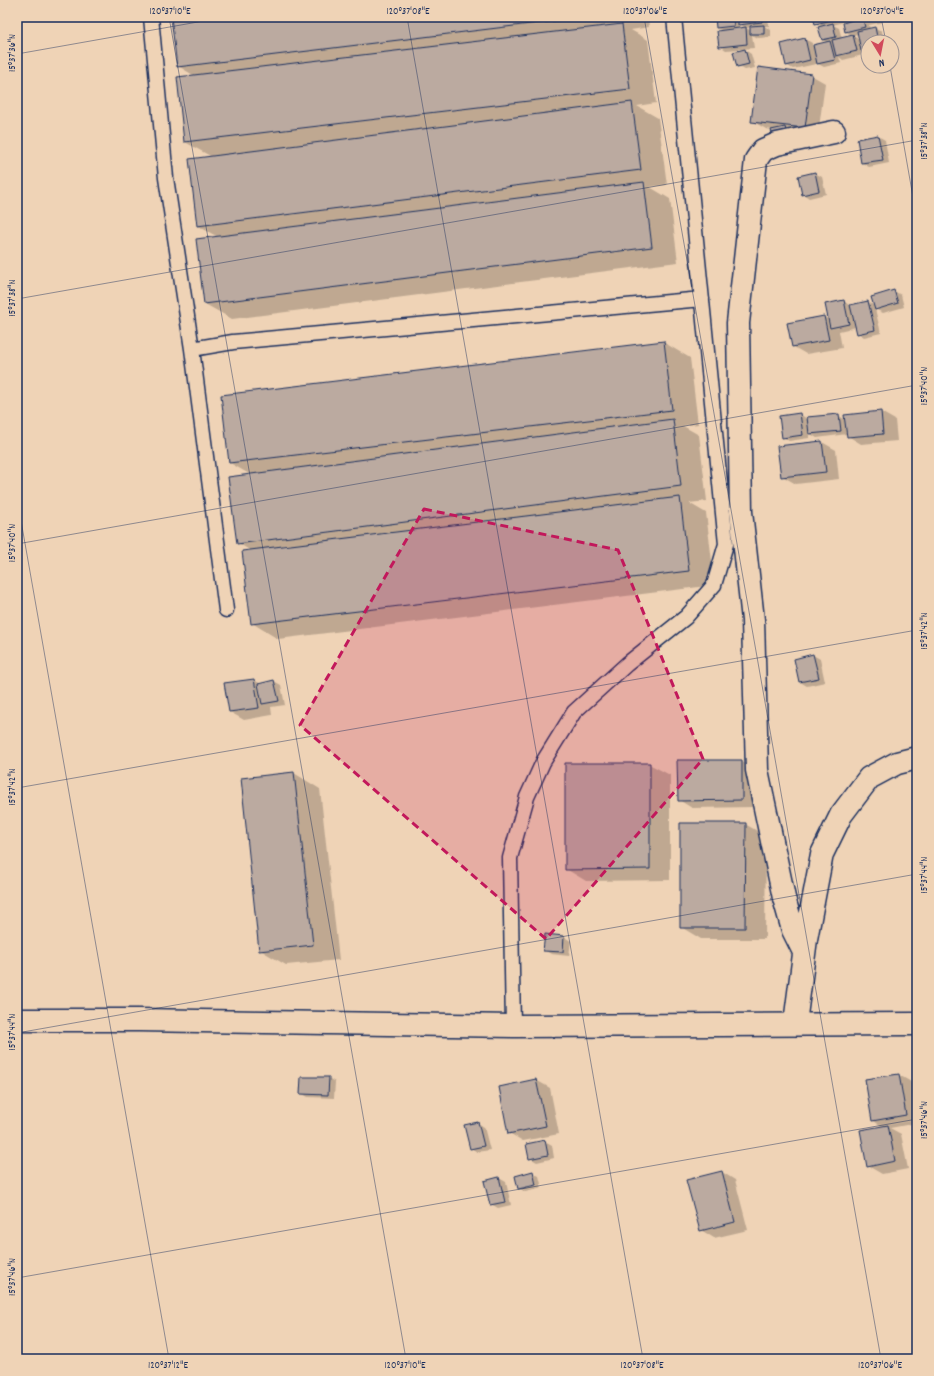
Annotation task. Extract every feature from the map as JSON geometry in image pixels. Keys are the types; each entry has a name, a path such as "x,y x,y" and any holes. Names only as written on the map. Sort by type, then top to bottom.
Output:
{"street":[{"path":"804,952 794,930 784,898 757,770 753,620 741,512 738,323 756,160 763,150 777,144 834,132"},
{"path":"795,1024 804,952 822,854 841,815 869,778 897,763 917,758"},
{"path":"17,1020 138,1020 513,1026 917,1024"}],"lane":[{"path":"151,17 166,178 192,349 226,610"},
{"path":"513,1026 510,858 527,797 543,762 574,712 628,664 686,616 714,586 723,560 726,544 674,17"},
{"path":"192,349 233,342 702,299"}],"highlighted area":[{"path":"424,509 618,550 703,759 546,939 300,725"}],"building":[{"path":"171,17 588,17 177,67"},
{"path":"715,17 733,17 734,26 716,28"},
{"path":"738,17 762,17 762,22 738,25"},
{"path":"813,17 837,17 837,19 815,24"},
{"path":"862,17 865,27 845,32 843,23"},
{"path":"833,23 836,37 822,40 818,27"},
{"path":"622,24 630,89 184,142 177,77"},
{"path":"764,25 764,34 750,34 750,26"},
{"path":"746,27 747,44 719,47 717,31"},
{"path":"875,27 876,34 860,34 860,46 857,31"},
{"path":"853,35 857,51 836,56 832,40"},
{"path":"805,38 810,60 786,66 781,44"},
{"path":"830,41 835,60 817,64 813,45"},
{"path":"745,49 749,64 737,67 733,52"},
{"path":"758,67 812,74 805,128 751,122"},
{"path":"632,102 641,170 197,226 189,159"},
{"path":"785,127 787,135 773,138 771,130"},
{"path":"878,135 883,160 861,163 857,139"},
{"path":"815,172 819,191 802,195 798,176"},
{"path":"644,182 652,247 204,304 196,239"},
{"path":"894,290 898,303 875,310 871,297"},
{"path":"844,300 849,324 830,328 825,304"},
{"path":"868,301 875,330 857,334 850,305"},
{"path":"824,316 829,340 792,347 787,323"},
{"path":"664,341 672,410 229,463 221,395"},
{"path":"881,411 883,434 847,437 844,415"},
{"path":"800,413 803,435 782,438 779,416"},
{"path":"839,414 841,431 809,434 807,417"},
{"path":"673,419 681,486 237,544 228,477"},
{"path":"822,441 826,472 781,477 777,446"},
{"path":"680,497 689,571 251,624 242,551"},
{"path":"813,654 819,678 799,682 794,659"},
{"path":"254,679 259,708 229,712 224,683"},
{"path":"274,680 279,701 262,704 258,684"},
{"path":"677,760 742,760 742,800 678,801"},
{"path":"565,763 650,763 650,869 565,870"},
{"path":"294,772 313,945 259,951 241,778"},
{"path":"680,823 746,823 745,928 680,928"},
{"path":"545,934 564,936 563,952 543,951"},
{"path":"899,1074 906,1115 872,1121 865,1079"},
{"path":"301,1077 329,1077 328,1095 300,1094"},
{"path":"536,1079 546,1126 508,1134 499,1087"},
{"path":"478,1122 484,1146 470,1149 464,1125"},
{"path":"888,1125 895,1161 867,1167 860,1130"},
{"path":"545,1140 548,1155 529,1159 526,1144"},
{"path":"533,1171 536,1185 518,1189 515,1176"},
{"path":"722,1171 735,1222 700,1231 686,1180"},
{"path":"499,1177 505,1202 490,1205 484,1181"}]}
